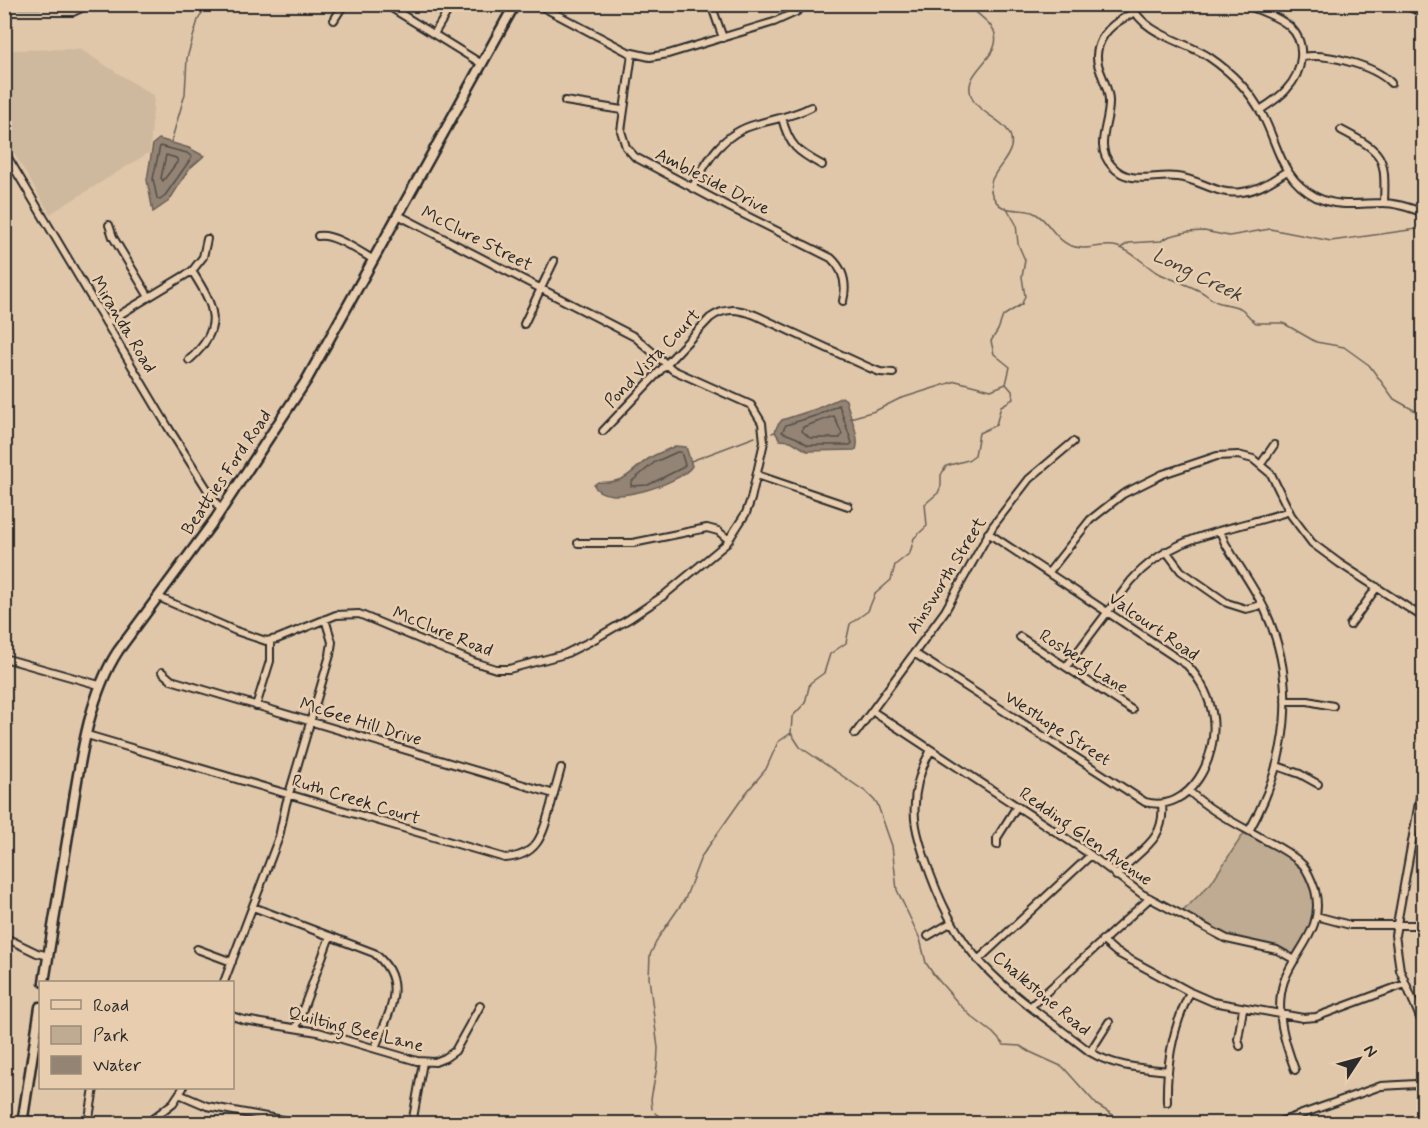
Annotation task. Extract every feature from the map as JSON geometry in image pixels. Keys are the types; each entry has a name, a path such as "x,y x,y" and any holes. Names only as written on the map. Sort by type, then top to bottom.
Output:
{"highway":[{"path":"1409,4 1424,11"}],"main road":[{"name":"Beatties Ford Road","path":"44,981 73,806 99,685 118,651 221,511 301,390 515,4"},
{"path":"22,1121 39,1013"}],"street":[{"path":"4,12 73,12 90,4"},
{"path":"333,20 344,4"},
{"path":"385,4 482,64"},
{"path":"434,34 452,4"},
{"path":"537,4 632,54 650,57 661,56 774,22 796,12 806,4"},
{"path":"711,4 723,38"},
{"path":"1131,4 1135,12 1152,28 1202,53 1224,68 1242,86 1260,110 1287,171 1302,187 1316,197 1350,205 1384,203 1424,213"},
{"path":"1246,4 1283,21 1290,27 1299,41 1302,57 1287,89 1260,110"},
{"path":"1135,12 1106,31 1097,53 1098,65 1109,94 1109,109 1102,142 1105,156 1111,165 1121,174 1132,178 1177,177 1211,189 1235,193 1253,190 1287,171"},
{"name":"Ambleside Drive","path":"632,54 622,110 621,136 630,152 692,188 831,258 844,277 843,301"},
{"path":"1302,57 1328,58 1358,65 1380,74 1391,83"},
{"path":"565,101 622,110"},
{"path":"692,188 710,155 724,141 750,126 782,118 811,107"},
{"path":"782,118 787,135 795,149 822,165"},
{"path":"1341,130 1366,143 1378,155 1385,172 1384,203"},
{"name":"Miranda Road","path":"4,151 168,427 221,511"},
{"name":"McClure Street","path":"398,215 542,288"},
{"path":"109,225 113,237 149,297"},
{"path":"318,236 329,236 374,260"},
{"path":"106,323 192,271 203,257 207,239"},
{"path":"524,324 554,261"},
{"path":"189,360 199,350 209,333 214,316 209,298 192,271"},
{"name":"McClure Road","path":"270,641 325,619 347,613 359,614 474,662 496,669 509,669 566,654 629,619 723,548 746,513 757,475 764,437 757,411 741,399 673,370 635,337 542,288"},
{"name":"Pond Vista Court","path":"603,431 710,318 716,313 733,309 755,315 880,372 893,373"},
{"name":"Ainsworth Street","path":"855,734 950,603 988,533 1033,475 1073,442"},
{"path":"1261,464 1275,445"},
{"path":"1049,572 1090,520 1132,488 1163,474 1217,456 1238,455 1261,464 1276,481 1289,511 1312,543 1424,618"},
{"path":"757,475 848,506"},
{"path":"1066,667 1137,574 1166,551 1185,541 1289,511"},
{"path":"578,543 633,543 707,528 718,531 729,540"},
{"path":"1220,531 1262,605 1279,651 1285,701 1284,729 1277,766 1264,804 1249,831"},
{"name":"Valcourt Road","path":"988,533 1180,658 1195,673 1206,692 1213,721 1212,742 1206,762 1189,791"},
{"path":"1166,551 1181,571 1227,603 1246,609 1262,605"},
{"path":"1350,625 1377,587"},
{"path":"158,597 236,631 270,641 270,661 256,706"},
{"path":"225,981 279,837 331,648 330,633 325,619"},
{"name":"Rosberg Lane","path":"1020,637 1132,710"},
{"name":"Westhope Street","path":"914,653 1133,795 1145,802 1162,804"},
{"path":"4,658 99,685"},
{"name":"McGee Hill Drive","path":"162,672 171,681 554,794"},
{"path":"1285,701 1308,701 1333,706"},
{"name":"Redding Glen Avenue","path":"872,711 1091,855 1116,876 1150,898 1227,939 1277,950 1295,960"},
{"name":"Ruth Creek Court","path":"87,735 497,857 509,858 524,854 538,842 544,829 561,768"},
{"name":"Chalkstone Road","path":"931,750 917,784 915,820 920,843 934,886 952,922 978,960 1001,982 1090,1052 1102,1059 1125,1066 1168,1071"},
{"path":"1277,766 1300,774 1318,784"},
{"path":"1424,775 1396,925 1396,953 1405,984 1424,1027"},
{"path":"1116,876 1155,838 1162,823 1162,804 1180,799 1189,791 1207,807 1292,856 1306,869 1316,893 1316,916 1310,936 1284,981 1281,1014 1283,1036 1295,1070"},
{"path":"997,845 997,838 1017,806"},
{"path":"978,960 1091,855"},
{"path":"1031,1006 1150,898"},
{"path":"254,907 374,953 385,962 392,974 395,987 393,1000 375,1048"},
{"path":"1316,916 1350,926 1424,925"},
{"path":"928,936 952,922"},
{"path":"296,1028 330,936"},
{"path":"4,937 48,956"},
{"path":"1102,940 1116,952 1213,1002 1303,1018 1316,1017 1405,984"},
{"path":"197,949 232,962"},
{"path":"1167,1102 1168,1071 1174,1033 1190,992"},
{"name":"Quilting Bee Lane","path":"234,1017 334,1036 423,1062 435,1062 455,1051 480,1006"},
{"path":"1240,1046 1238,1039 1243,1008"},
{"path":"1090,1052 1109,1022"},
{"path":"412,1124 423,1062"},
{"path":"1274,1124 1381,1086 1416,1084 1424,1092"},
{"path":"88,1124 94,1089"},
{"path":"146,1124 164,1111 181,1091 207,1106 304,1124"},
{"path":"258,1124 260,1115"},
{"path":"22,1121 46,1124"}],"shaded area":[{"path":"80,49 154,96 150,152 50,214 5,138 5,50"}],"green space":[{"path":"1246,830 1287,855 1307,876 1313,889 1316,904 1313,927 1294,959 1228,938 1181,913 1211,883"}],"water":[{"path":"159,139 189,148 204,156 189,169 169,201 153,212 147,180 153,144"},
{"path":"842,397 846,400 856,432 856,450 807,451 791,441 780,440 775,432 782,420 816,409"},
{"path":"675,446 686,447 692,466 673,480 642,491 612,495 600,492 594,485 598,482 617,481 629,475 653,456"}],"waterway":[{"path":"171,142 185,94 187,58 198,20 207,4"},
{"name":"Long Creek","path":"969,4 992,27 996,41 993,50 971,81 970,90 973,100 977,106 1004,126 1011,138 1009,154 992,179 991,192 998,204 1002,207 1038,215 1063,242 1069,245 1082,248 1112,246 1123,249 1156,272 1198,290 1217,302 1240,308 1256,323 1283,323 1316,342 1344,347 1369,365 1394,399 1424,418"},
{"path":"850,418 956,381 991,390 1006,384 1010,367 994,354 991,341 1003,316 1022,304 1025,296 1022,277 1025,260 1018,244 1016,224 1008,210"},
{"path":"1122,247 1129,243 1161,241 1187,232 1204,231 1229,236 1270,229 1331,241 1424,228"},
{"path":"1006,384 1012,391 1013,399 1001,406 996,425 979,433 975,455 968,460 946,466 941,475 941,486 938,493 925,504 927,526 914,538 910,553 895,565 891,580 875,594 868,611 850,624 846,643 830,654 824,673 810,683 805,703 792,717 791,733 800,747 866,792 877,803 892,846 897,890 920,939 926,963 934,975 959,1004 1004,1045 1020,1046 1063,1067 1097,1105 1113,1115 1120,1124"},
{"path":"691,461 755,437"},
{"path":"652,1109 651,1099 658,1048 649,978 650,955 658,938 685,899 701,857 746,793 766,769 778,742 791,733"},
{"path":"655,1113 676,1124"}]}
